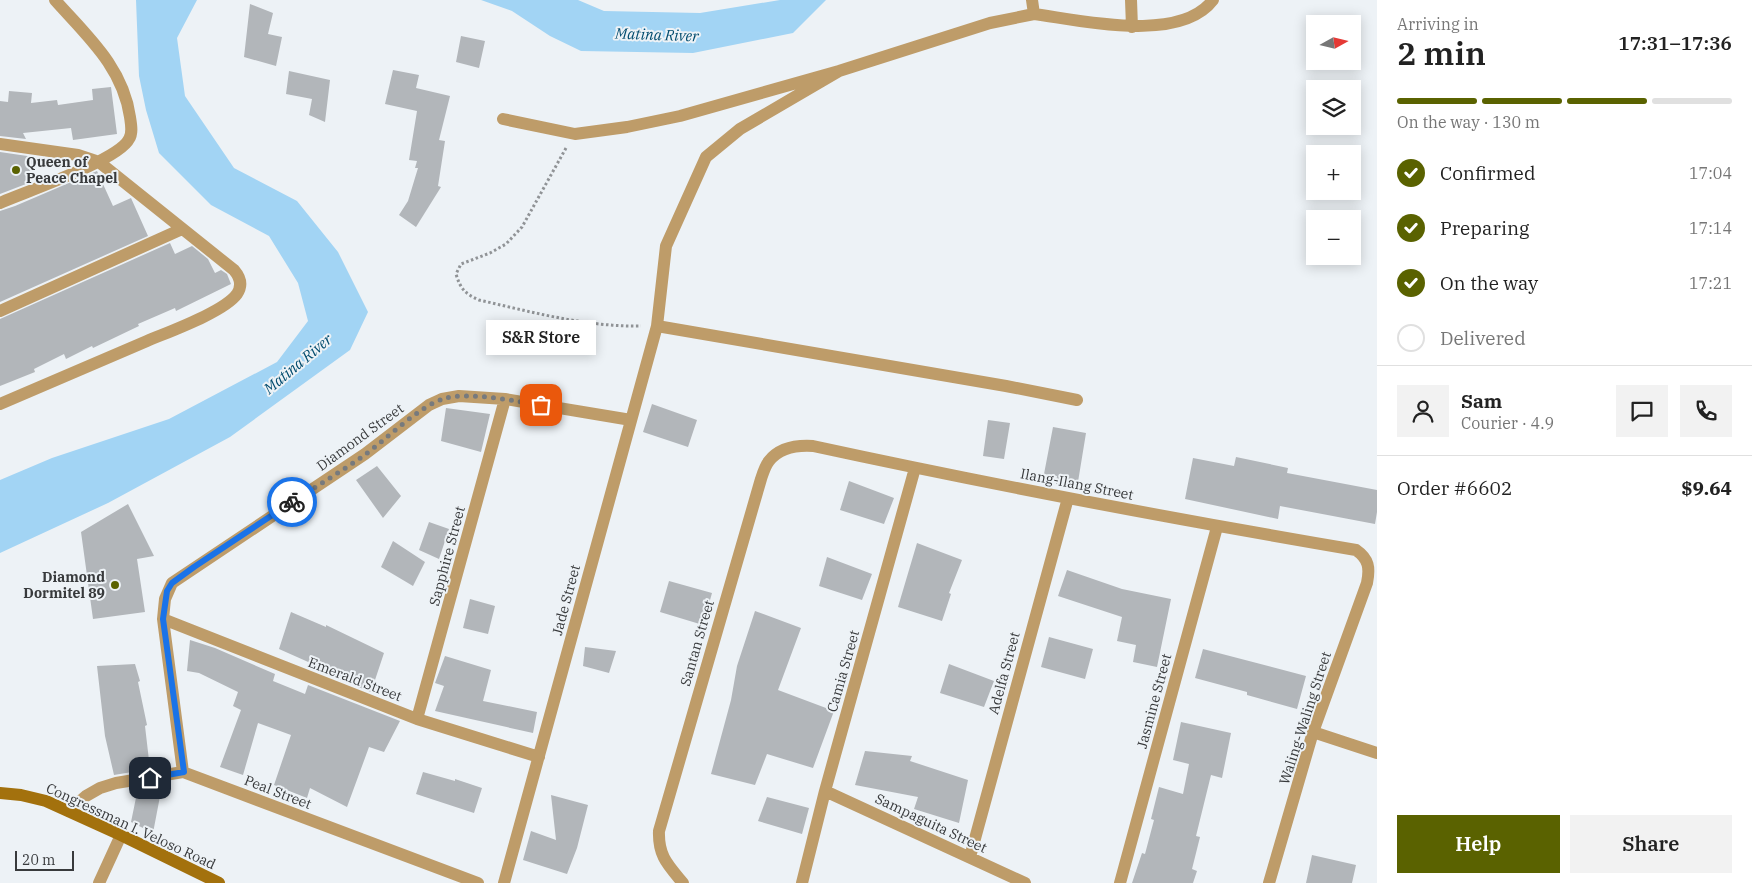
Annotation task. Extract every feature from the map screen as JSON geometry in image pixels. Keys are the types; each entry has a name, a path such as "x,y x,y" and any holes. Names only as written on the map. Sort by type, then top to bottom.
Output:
{"main road":[{"name":"Congressman I. Veloso Road","path":"0,793 21,795 46,801 219,883"}],"street":[{"path":"0,202 99,162 122,148 129,141 131,127 129,110 123,90 109,62 94,42 55,0"},
{"path":"1030,15 1032,0"},
{"path":"1131,0 1132,27"},
{"path":"503,119 574,134 605,131 680,116 839,71 990,23 1030,15 1132,27 1157,26 1192,17 1212,0"},
{"name":"Jade Street","path":"504,883 657,326 666,246 706,157 740,129 839,71"},
{"path":"0,144 78,155 99,162 234,270 239,276 240,282 236,296 220,308 0,404"},
{"path":"0,311 182,229"},
{"path":"657,326 996,384 1077,400"},
{"name":"Diamond Street","path":"184,772 163,619 165,600 172,583 365,454 429,405 442,399 459,396 505,400 631,420"},
{"name":"Sapphire Street","path":"417,719 505,400"},
{"name":"Ilang-Ilang Street","path":"778,453 788,447 798,445 813,446 1068,498 1356,550 1364,556 1368,563"},
{"name":"Santan Street","path":"683,883 666,862 660,848 659,831 754,498 769,461 778,453"},
{"name":"Camia Street","path":"802,883 825,791 915,468"},
{"name":"Adelfa Street","path":"970,857 1068,498"},
{"name":"Jasmine Street","path":"1120,883 1217,526"},
{"name":"Waling-Waling Street","path":"1269,883 1313,732 1367,583 1368,563"},
{"name":"Emerald Street","path":"163,619 417,719 539,757"},
{"path":"1313,732 1377,753"},
{"name":"Peal Street","path":"70,811 86,796 100,788 116,783 184,772 478,883"},
{"name":"Sampaguita Street","path":"825,791 1025,883"},
{"path":"100,883 121,835"}],"path":[{"path":"574,134 522,227 506,244 490,253 462,264 456,274 461,289 479,300 560,318 629,326 657,326"}],"water":[{"name":"Matina River","path":"136,0 197,0 177,38 185,96 234,168 297,201 338,252 368,312 350,350 230,437 108,503 0,553 0,480 52,458 169,419 277,362 308,321 298,283 269,236 211,205 159,153 146,110 139,76"},
{"name":"Matina River","path":"481,0 578,0 604,11 700,13 780,0 826,0 793,33 693,53 581,51 550,36 512,11"}],"building":[{"path":"250,4 273,13 268,34 282,37 276,66 244,57"},
{"path":"461,36 485,41 479,68 456,62"},
{"path":"393,70 419,75 416,88 450,96 439,140 445,141 438,186 441,187 416,227 399,215 408,201 418,168 415,168 417,161 409,160 417,111 385,104"},
{"path":"289,71 330,80 325,122 309,115 312,99 286,94"},
{"path":"111,87 117,134 73,140 71,128 23,133 26,139 0,136 0,101 8,102 9,91 32,93 31,103 57,100 58,105 93,100 92,89"},
{"name":"Queen of Peace Chapel","path":"0,152 34,157 36,162 26,184 0,194"},
{"path":"97,171 113,206 131,198 148,236 0,302 0,211"},
{"path":"170,243 175,254 192,246 208,259 215,273 221,270 227,274 231,284 176,311 175,308 138,324 139,326 93,348 92,346 66,359 64,354 34,369 35,372 0,386 0,319"},
{"path":"652,404 697,420 688,447 643,432"},
{"path":"446,408 490,414 481,452 441,441"},
{"path":"988,420 1010,423 1004,459 983,456"},
{"path":"1053,427 1086,433 1077,488 1056,484 1057,476 1044,474"},
{"path":"1236,457 1288,468 1287,473 1377,490 1375,524 1280,506 1278,519 1185,499 1193,458 1234,466"},
{"path":"377,466 401,496 383,518 356,480"},
{"path":"849,481 894,498 884,524 840,510"},
{"name":"Diamond Dormitel 89","path":"128,504 154,556 137,559 145,612 93,619 81,532"},
{"path":"429,522 449,529 439,559 419,550"},
{"path":"393,541 425,562 413,586 381,567"},
{"path":"917,543 962,560 949,593 951,594 942,621 898,607"},
{"path":"827,557 872,574 862,600 819,586"},
{"path":"1067,570 1122,589 1171,599 1157,667 1133,662 1136,645 1117,641 1122,617 1058,596"},
{"path":"669,581 712,593 703,625 660,612"},
{"path":"470,599 495,606 488,634 463,628"},
{"path":"755,611 801,628 778,690 834,711 813,768 767,754 755,785 711,774 731,700 737,666"},
{"path":"291,612 326,627 326,625 384,653 371,692 313,669 315,665 279,649"},
{"path":"1049,637 1093,649 1085,679 1041,667"},
{"path":"190,640 215,648 275,674 273,681 305,694 308,685 400,721 384,752 369,747 347,807 310,788 307,798 274,785 291,735 258,723 243,775 220,767 241,710 233,706 238,692 199,673 187,671"},
{"path":"585,647 616,651 609,673 583,666"},
{"path":"1203,649 1306,676 1297,709 1247,695 1247,692 1195,678"},
{"path":"445,656 491,670 483,701 537,712 533,733 435,711 444,686 435,683"},
{"path":"135,664 140,681 138,682 147,725 145,726 150,769 114,775 105,736 97,666"},
{"path":"949,664 994,681 984,707 940,693"},
{"path":"1181,722 1231,733 1222,778 1211,775 1196,836 1200,837 1192,869 1197,871 1193,883 1132,883 1142,853 1145,854 1154,820 1151,819 1159,787 1183,794 1189,764 1173,760"},
{"path":"865,751 912,756 910,761 968,780 959,823 914,809 918,797 855,785"},
{"path":"423,772 455,781 455,779 482,788 474,813 416,794"},
{"path":"153,785 153,789 161,791 153,833 131,822 138,788"},
{"path":"551,795 588,805 577,848 567,874 523,860 531,831 556,840"},
{"path":"767,797 809,808 802,834 758,821"},
{"path":"1312,855 1356,865 1352,883 1306,883"}],"way so far":[{"path":"292,502 365,454 429,405 442,399 459,396 541,405"}],"place":[{"name":"Queen of Peace Chapel","path":"16,170"},
{"name":"S&R Store","path":"541,405"},
{"name":"Diamond Dormitel 89","path":"115,585"}],"route":[{"path":"150,778 184,772 163,619 167,591 172,583 194,567 292,502"}]}
